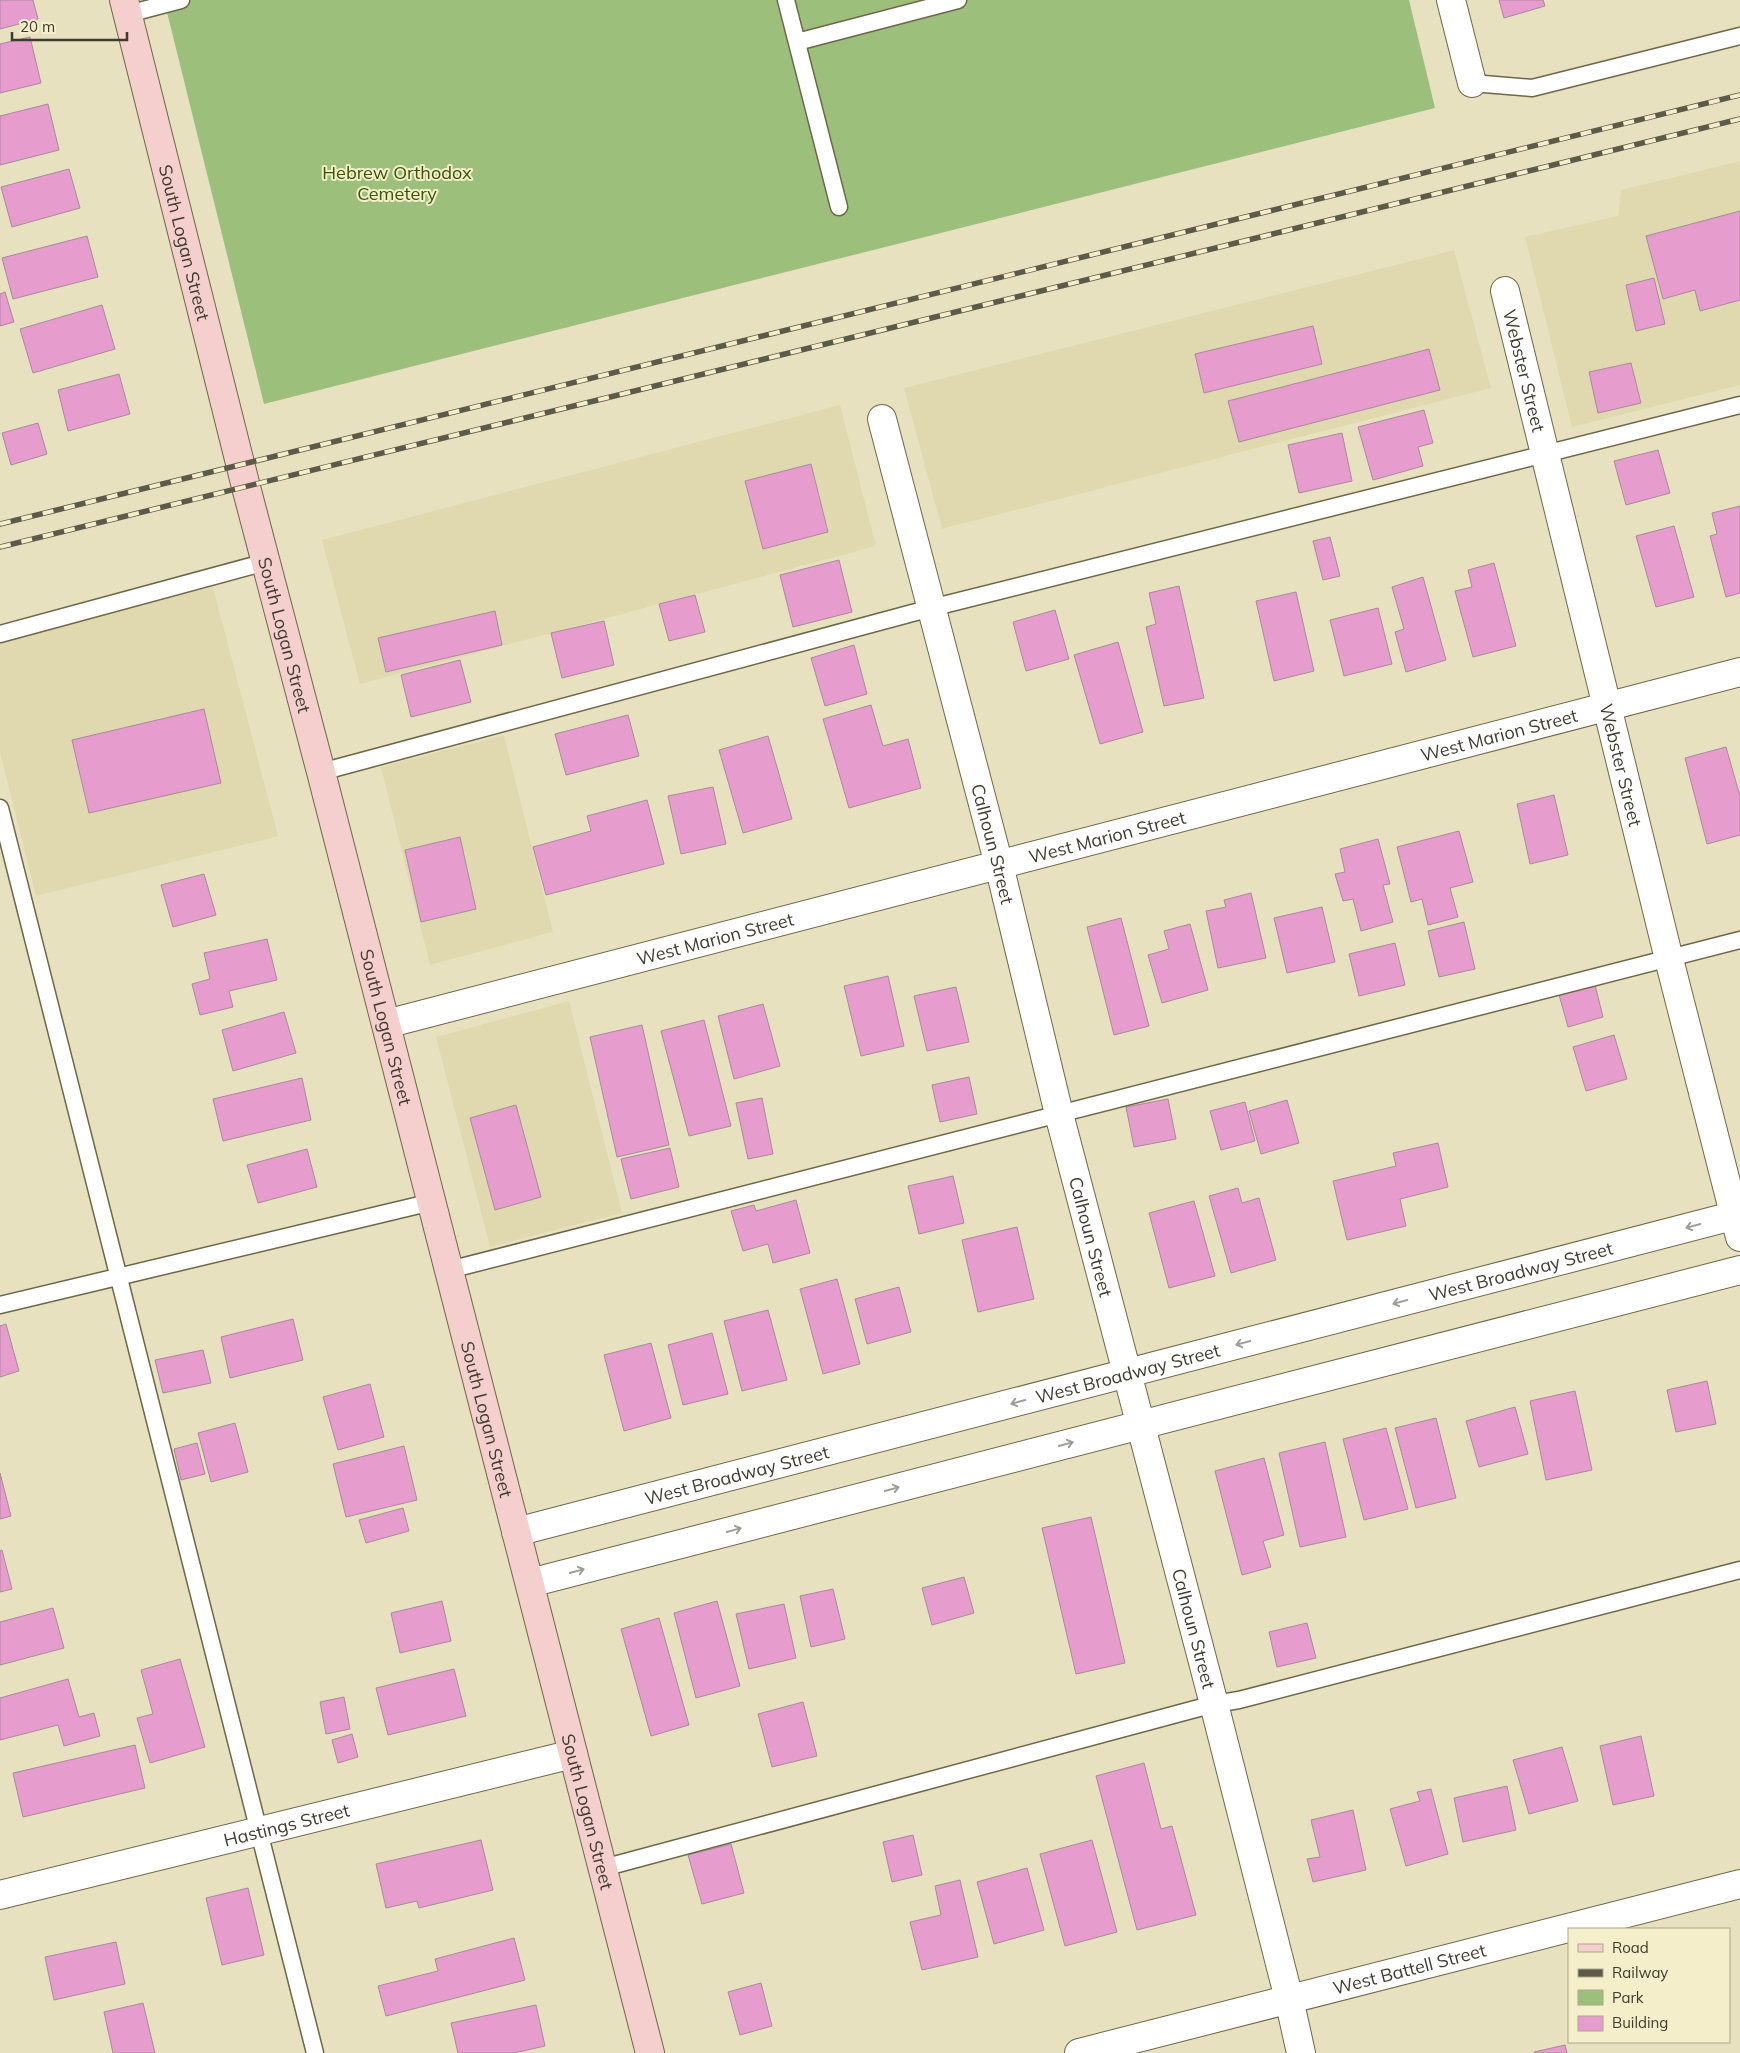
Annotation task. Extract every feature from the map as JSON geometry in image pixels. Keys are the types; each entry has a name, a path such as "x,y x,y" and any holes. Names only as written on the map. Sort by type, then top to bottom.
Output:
{"street":[{"path":"1451,0 1472,83"},
{"name":"South Logan Street","path":"126,7 266,562 650,2053"},
{"name":"Webster Street","path":"1505,291 1669,959 1738,1222"},
{"name":"Calhoun Street","path":"882,419 999,865 1059,1114 1214,1704 1301,2053"},
{"name":"West Marion Street","path":"386,1024 1608,708 1740,672"},
{"name":"West Broadway Street","path":"516,1532 1127,1374 1738,1222"},
{"path":"530,1583 1740,1270"},
{"name":"Hastings Street","path":"0,1895 574,1754"},
{"name":"West Battell Street","path":"1079,2053 1740,1884"}],"lane":[{"path":"126,7 181,0"},
{"path":"786,0 839,207"},
{"path":"797,42 958,0"},
{"path":"1472,83 1532,88 1740,36"},
{"path":"321,772 931,608 1740,405"},
{"path":"0,634 266,562"},
{"path":"0,808 316,2053"},
{"path":"449,1270 1740,940"},
{"path":"0,1305 432,1202"},
{"path":"603,1868 1214,1704 1249,1697 1740,1570"}],"shaded area":[{"path":"1740,161 1740,385 1572,427 1525,237 1618,216 1621,190"},
{"path":"1454,250 1491,388 942,529 904,388"},
{"path":"840,405 876,546 360,684 322,540"},
{"path":"213,587 278,836 36,896 0,752 0,641"},
{"path":"504,735 553,932 430,965 381,767"},
{"path":"569,1001 622,1213 490,1247 436,1037"}],"green space":[{"name":"Hebrew Orthodox Cemetery","path":"164,0 1409,0 1435,108 264,404"}],"building":[{"path":"0,0 33,0 38,19 0,29"},
{"path":"1499,0 1543,0 1545,6 1504,18"},
{"path":"30,37 41,83 0,93 0,44"},
{"path":"48,104 59,150 0,165 0,116"},
{"path":"69,169 80,208 12,227 1,187"},
{"path":"1740,211 1740,300 1700,311 1695,290 1663,299 1646,236"},
{"path":"87,236 98,277 13,299 2,258"},
{"path":"1654,278 1665,324 1636,331 1626,285"},
{"path":"5,292 14,322 0,326 0,294"},
{"path":"102,305 115,349 33,373 20,329"},
{"path":"1313,326 1322,364 1204,393 1195,354"},
{"path":"1429,349 1440,390 1239,442 1228,401"},
{"path":"1631,363 1641,403 1598,413 1589,372"},
{"path":"119,374 130,414 68,431 58,390"},
{"path":"1424,410 1433,443 1418,447 1423,466 1373,480 1358,427"},
{"path":"38,423 47,454 11,465 2,433"},
{"path":"1342,433 1352,481 1299,493 1288,445"},
{"path":"1658,450 1670,493 1626,505 1614,461"},
{"path":"811,464 828,532 763,549 745,481"},
{"path":"1740,506 1740,593 1726,597 1710,536 1717,534 1712,513"},
{"path":"1674,526 1694,597 1656,607 1636,536"},
{"path":"1330,537 1340,576 1323,580 1313,541"},
{"path":"839,560 852,612 793,627 780,575"},
{"path":"1494,563 1516,646 1473,657 1455,591 1472,587 1468,570"},
{"path":"1423,577 1446,660 1406,672 1395,632 1404,629 1392,587"},
{"path":"1179,586 1204,698 1164,706 1146,627 1156,624 1149,593"},
{"path":"1296,592 1314,671 1274,681 1256,601"},
{"path":"695,595 705,632 669,641 659,604"},
{"path":"1378,608 1392,664 1344,676 1330,620"},
{"path":"1055,610 1069,659 1026,671 1013,622"},
{"path":"495,611 502,645 386,672 378,638"},
{"path":"604,621 614,665 562,678 551,633"},
{"path":"1118,642 1143,732 1100,744 1074,655"},
{"path":"854,645 867,694 825,706 811,658"},
{"path":"460,660 471,702 411,717 401,675"},
{"path":"871,705 883,746 908,739 921,788 849,808 823,719"},
{"path":"204,709 221,783 89,813 72,740"},
{"path":"628,715 639,756 566,775 555,734"},
{"path":"768,736 792,819 743,833 719,750"},
{"path":"1726,747 1740,796 1740,835 1707,844 1685,758"},
{"path":"713,787 726,844 681,854 668,796"},
{"path":"1554,795 1568,855 1530,864 1517,804"},
{"path":"647,800 664,864 546,895 533,847 591,831 587,816"},
{"path":"1459,831 1473,882 1450,888 1458,917 1428,925 1422,899 1411,902 1397,847"},
{"path":"460,837 476,909 421,922 405,850"},
{"path":"1378,839 1390,884 1383,885 1393,922 1361,931 1353,899 1343,901 1335,874 1345,872 1340,849"},
{"path":"204,874 216,915 173,927 161,885"},
{"path":"1251,893 1266,958 1218,968 1206,911 1226,907 1224,900"},
{"path":"1322,907 1335,962 1287,973 1274,918"},
{"path":"1121,918 1149,1026 1114,1035 1087,927"},
{"path":"1464,922 1475,969 1439,977 1428,931"},
{"path":"1190,924 1208,990 1162,1003 1148,955 1169,949 1164,931"},
{"path":"267,939 277,980 229,991 233,1007 200,1015 192,984 210,979 204,953"},
{"path":"1395,943 1405,985 1359,996 1349,954"},
{"path":"888,976 904,1046 861,1056 844,986"},
{"path":"1594,981 1603,1017 1568,1027 1558,991"},
{"path":"956,987 969,1042 927,1051 914,996"},
{"path":"763,1004 780,1066 734,1079 718,1016"},
{"path":"284,1012 296,1053 233,1071 222,1030"},
{"path":"704,1020 731,1126 689,1136 661,1031"},
{"path":"642,1025 669,1145 617,1157 590,1037"},
{"path":"1614,1035 1627,1079 1586,1091 1573,1047"},
{"path":"969,1077 977,1114 940,1122 932,1085"},
{"path":"302,1078 311,1120 223,1141 213,1099"},
{"path":"762,1098 773,1154 748,1159 736,1103"},
{"path":"1168,1099 1176,1139 1134,1147 1126,1107"},
{"path":"1287,1100 1299,1143 1261,1154 1249,1111"},
{"path":"1245,1102 1255,1141 1221,1150 1210,1111"},
{"path":"516,1105 541,1197 495,1210 470,1118"},
{"path":"1438,1143 1448,1187 1400,1199 1406,1226 1347,1240 1333,1181 1396,1166 1393,1153"},
{"path":"670,1148 679,1187 631,1199 621,1159"},
{"path":"307,1149 317,1187 258,1203 247,1165"},
{"path":"953,1176 964,1223 919,1234 908,1186"},
{"path":"1238,1188 1242,1203 1259,1198 1276,1260 1231,1273 1209,1196"},
{"path":"796,1200 810,1253 773,1263 768,1244 743,1251 731,1211 754,1205 756,1211"},
{"path":"1194,1201 1215,1276 1169,1288 1149,1213"},
{"path":"1017,1227 1034,1299 978,1312 962,1240"},
{"path":"837,1279 860,1364 823,1374 800,1289"},
{"path":"899,1287 911,1332 867,1344 855,1299"},
{"path":"768,1310 787,1380 742,1391 724,1321"},
{"path":"293,1319 303,1360 230,1378 221,1337"},
{"path":"6,1324 19,1371 0,1377 0,1326"},
{"path":"712,1333 728,1394 683,1405 668,1345"},
{"path":"651,1343 671,1418 624,1431 604,1355"},
{"path":"203,1350 211,1383 163,1393 155,1360"},
{"path":"1707,1381 1716,1424 1676,1432 1667,1390"},
{"path":"370,1384 384,1437 338,1450 323,1397"},
{"path":"1575,1391 1592,1470 1546,1480 1530,1401"},
{"path":"1515,1407 1528,1454 1479,1467 1466,1421"},
{"path":"1436,1418 1456,1498 1416,1508 1395,1428"},
{"path":"235,1423 248,1472 211,1482 198,1433"},
{"path":"1386,1428 1408,1509 1364,1520 1343,1439"},
{"path":"1325,1442 1346,1537 1300,1547 1279,1453"},
{"path":"197,1443 205,1474 181,1480 174,1449"},
{"path":"404,1446 417,1500 346,1517 333,1464"},
{"path":"1264,1458 1284,1535 1263,1541 1271,1567 1242,1575 1215,1471"},
{"path":"0,1473 11,1516 0,1519"},
{"path":"403,1508 409,1531 366,1543 359,1520"},
{"path":"1091,1517 1125,1663 1076,1674 1042,1528"},
{"path":"2,1550 12,1589 0,1592 0,1551"},
{"path":"964,1577 974,1613 932,1625 922,1588"},
{"path":"833,1589 845,1639 811,1647 800,1596"},
{"path":"442,1601 451,1641 400,1653 391,1613"},
{"path":"717,1601 740,1686 696,1698 674,1613"},
{"path":"784,1604 796,1658 749,1669 736,1614"},
{"path":"53,1608 64,1648 0,1665 0,1622"},
{"path":"659,1618 689,1725 651,1736 621,1629"},
{"path":"1307,1623 1316,1658 1277,1667 1269,1632"},
{"path":"180,1659 205,1747 150,1763 137,1718 153,1714 141,1670"},
{"path":"454,1669 466,1716 388,1735 376,1688"},
{"path":"68,1679 79,1717 94,1713 100,1736 64,1746 58,1725 0,1740 0,1698"},
{"path":"344,1697 350,1729 326,1734 320,1702"},
{"path":"803,1702 817,1756 772,1767 758,1714"},
{"path":"352,1734 358,1757 338,1763 332,1740"},
{"path":"1641,1736 1654,1796 1613,1805 1600,1746"},
{"path":"135,1745 145,1788 23,1817 13,1773"},
{"path":"1562,1747 1578,1801 1529,1814 1513,1760"},
{"path":"1144,1763 1161,1829 1172,1826 1196,1915 1137,1930 1096,1776"},
{"path":"1507,1786 1516,1830 1463,1842 1454,1798"},
{"path":"1431,1789 1448,1854 1406,1866 1390,1809 1420,1801 1417,1792"},
{"path":"1353,1810 1366,1870 1313,1882 1307,1859 1320,1857 1311,1820"},
{"path":"913,1835 922,1875 892,1882 883,1842"},
{"path":"481,1840 493,1890 419,1908 417,1901 386,1908 376,1864"},
{"path":"1092,1840 1117,1932 1065,1946 1040,1854"},
{"path":"731,1844 744,1893 702,1904 688,1855"},
{"path":"1027,1868 1044,1930 994,1944 977,1882"},
{"path":"960,1880 978,1957 922,1970 910,1922 941,1915 935,1886"},
{"path":"248,1888 264,1955 222,1965 206,1898"},
{"path":"514,1938 525,1980 386,2016 378,1986 438,1971 435,1959"},
{"path":"116,1942 125,1984 54,2000 45,1957"},
{"path":"761,1983 772,2026 740,2035 728,1992"},
{"path":"143,2003 155,2053 113,2053 104,2012"},
{"path":"536,2005 545,2046 514,2053 458,2053 451,2023"},
{"path":"1565,2045 1567,2053 1534,2053 1534,2052"}],"railway":[{"path":"0,524 1740,95"},
{"path":"0,547 1740,119"}]}
